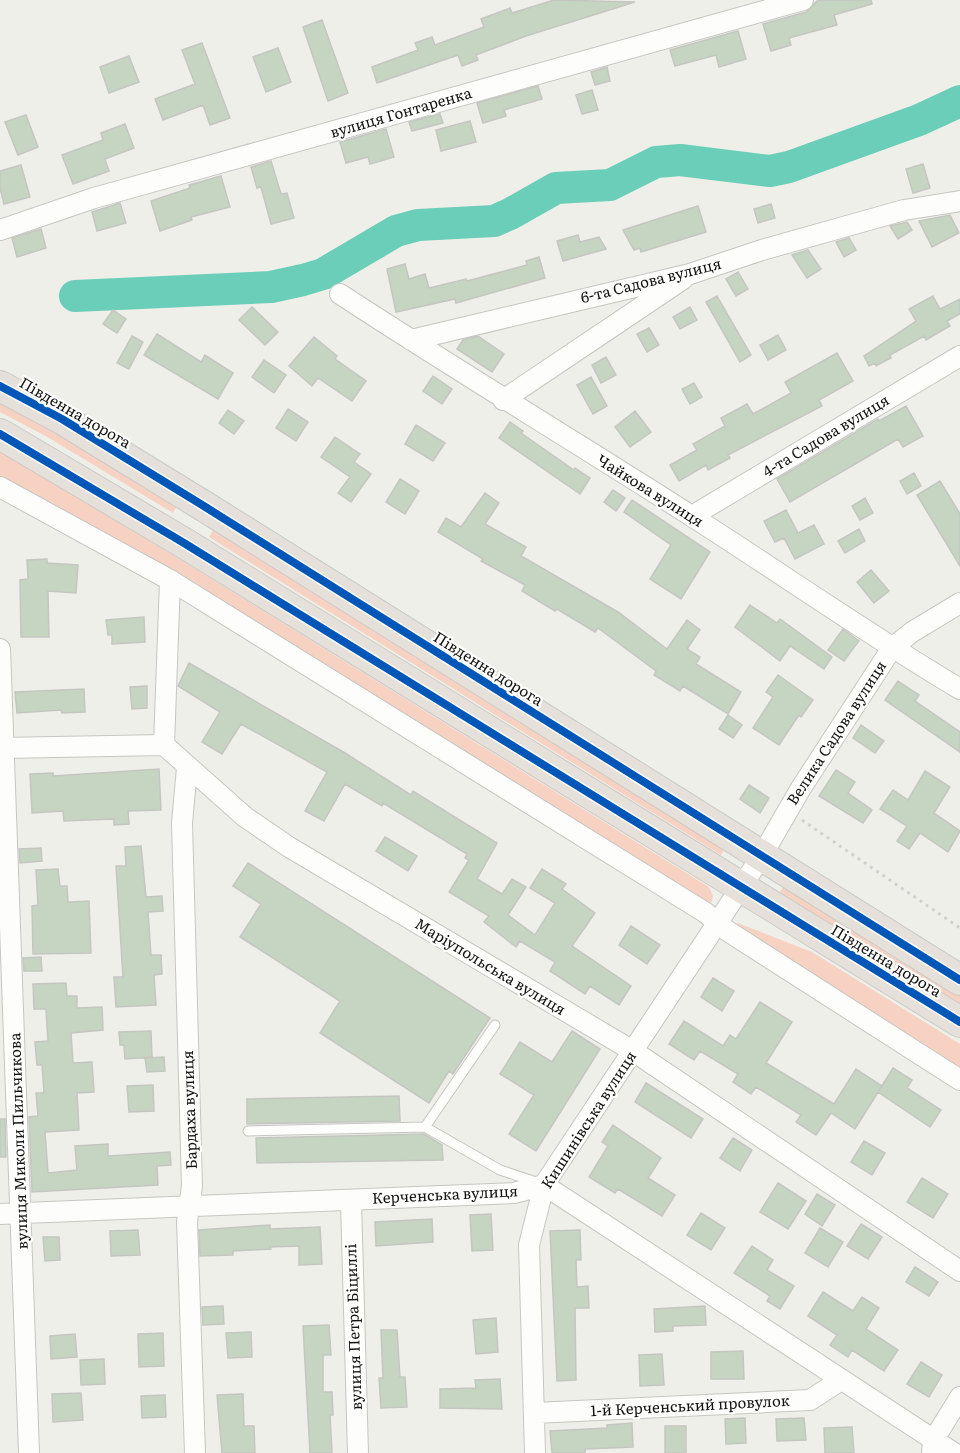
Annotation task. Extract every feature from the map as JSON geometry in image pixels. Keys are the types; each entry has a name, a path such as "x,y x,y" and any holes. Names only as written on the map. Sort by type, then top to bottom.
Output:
{"main road":[{"name":"Південна дорога","path":"0,386 62,419 207,508 960,980"},
{"name":"Південна дорога","path":"0,434 184,543 960,1022"},
{"path":"184,543 207,508"}],"street":[{"name":"вулиця Гонтаренка","path":"0,230 94,198 803,0"},
{"name":"6-та Садова вулиця","path":"411,340 690,274 762,250 904,210 960,201"},
{"path":"503,400 690,274"},
{"name":"Чайкова вулиця","path":"340,294 503,400 692,516 892,648 960,689"},
{"name":"4-та Садова вулиця","path":"692,516 960,356"},
{"path":"0,487 170,580 717,922 960,1080"},
{"path":"2,748 164,745 170,580"},
{"name":"Велика Садова вулиця","path":"740,888 892,648 912,632 960,603"},
{"name":"вулиця Миколи Пильчикова","path":"0,649 29,1453"},
{"name":"Маріупольська вулиця","path":"164,745 187,768 245,817 289,847 633,1052 960,1271"},
{"name":"Бардаха вулиця","path":"187,768 182,823 192,1186 187,1222 195,1453"},
{"name":"Кишинівська вулиця","path":"535,1453 529,1245 544,1185 740,888"},
{"path":"544,1185 841,1380 933,1447 954,1453"},
{"name":"Керченська вулиця","path":"0,1214 190,1204 351,1201 520,1192 544,1185"},
{"name":"вулиця Петра Біциллі","path":"351,1201 358,1453"},
{"name":"1-й Керченський провулок","path":"534,1413 810,1400 841,1380"},
{"path":"933,1447 960,1397"}],"lane":[{"path":"425,1127 495,1025"},
{"path":"249,1131 425,1127 500,1170 544,1185"}],"path":[{"path":"788,810 960,928"}],"shaded area":[{"path":"0,400 54,429 177,506 173,513 49,438 0,412"},
{"path":"0,451 181,560 709,887 713,896 711,904 706,905 0,482"},
{"path":"214,528 726,846 721,855 209,537"},
{"path":"785,884 960,993 960,1005 780,892"},
{"path":"738,923 812,952 960,1044 960,1072 735,929"}],"building":[{"path":"554,0 635,2 526,36 476,55 478,60 462,66 458,55 377,83 372,67 418,50 415,43 432,37 435,45 484,27 481,19 510,8 512,13"},
{"path":"818,0 871,0 872,4 834,15 837,25 789,38 791,45 771,51 763,24 806,12"},
{"path":"322,20 348,93 328,101 303,27"},
{"path":"738,31 746,59 719,67 716,55 675,66 670,50"},
{"path":"202,43 230,118 210,125 203,105 163,120 155,99 195,84 182,50"},
{"path":"278,48 291,82 266,92 253,57"},
{"path":"129,56 139,82 109,93 100,67"},
{"path":"607,67 610,81 595,85 591,72"},
{"path":"538,86 542,99 504,110 506,116 483,123 477,103"},
{"path":"592,90 598,110 582,114 576,95"},
{"path":"440,114 443,123 412,131 409,122"},
{"path":"26,115 38,147 18,155 5,122"},
{"path":"470,121 476,142 441,151 436,130"},
{"path":"125,124 134,148 105,159 109,171 73,184 62,155 103,140 101,133"},
{"path":"386,129 394,157 370,164 368,157 346,163 340,142"},
{"path":"271,161 281,194 287,193 294,218 271,224 261,187 257,188 251,167"},
{"path":"923,164 930,188 913,193 906,169"},
{"path":"21,165 30,197 4,204 0,188 0,171"},
{"path":"221,176 230,207 191,217 192,220 160,231 151,201 190,188 189,185"},
{"path":"120,203 126,223 97,231 92,212"},
{"path":"771,204 775,218 758,223 754,209"},
{"path":"698,206 706,232 641,252 640,248 634,250 623,230"},
{"path":"950,215 959,233 932,247 919,221"},
{"path":"907,222 912,230 898,239 890,226"},
{"path":"41,229 46,248 17,257 12,238"},
{"path":"578,235 580,242 599,237 606,249 563,261 557,241"},
{"path":"849,238 856,250 844,257 836,242"},
{"path":"808,250 821,269 807,278 792,255"},
{"path":"539,257 545,278 456,303 455,299 396,312 387,269 405,264 409,279 425,274 429,288 466,279 467,281 527,265 526,261"},
{"path":"738,272 748,289 736,296 726,279"},
{"path":"717,296 751,355 740,362 706,302"},
{"path":"933,296 940,309 960,299 960,314 947,321 950,326 926,340 924,336 890,355 891,358 876,366 875,363 869,366 864,356 916,321 909,309"},
{"path":"252,307 278,332 265,345 239,320"},
{"path":"690,307 697,320 680,329 673,317"},
{"path":"113,310 126,319 117,333 103,324"},
{"path":"649,328 659,345 647,352 637,334"},
{"path":"157,334 201,362 205,355 233,373 218,399 144,355"},
{"path":"778,335 786,350 768,360 760,345"},
{"path":"132,336 143,342 129,369 117,363"},
{"path":"478,336 504,354 492,372 457,349 463,340"},
{"path":"314,337 337,356 335,359 366,381 352,401 318,378 312,386 289,366"},
{"path":"837,353 853,381 819,400 822,406 728,455 730,458 708,470 706,465 679,481 670,465 697,450 693,444 725,426 721,418 747,404 753,414 791,393 785,382"},
{"path":"606,357 616,375 601,383 592,365"},
{"path":"264,360 286,375 274,393 252,377"},
{"path":"433,376 452,389 442,404 423,391"},
{"path":"591,377 607,406 593,414 577,385"},
{"path":"694,383 702,397 690,404 682,389"},
{"path":"906,406 923,436 903,447 898,439 790,502 777,479 878,419 879,421"},
{"path":"288,409 308,422 296,441 276,428"},
{"path":"228,410 244,421 234,434 219,423"},
{"path":"635,411 651,432 630,447 615,427"},
{"path":"510,422 523,431 521,433 574,470 575,468 590,478 580,494 499,438"},
{"path":"416,425 445,443 433,461 405,444"},
{"path":"335,437 360,454 354,462 371,474 351,502 338,493 350,477 321,457"},
{"path":"914,473 921,486 907,494 900,481"},
{"path":"400,479 419,491 405,514 386,502"},
{"path":"940,481 960,514 960,566 917,495"},
{"path":"613,490 625,498 616,511 604,502"},
{"path":"485,493 499,503 485,524 526,547 521,556 618,612 667,649 687,620 700,630 687,649 700,657 696,664 741,692 728,714 683,686 680,691 654,675 656,671 598,628 595,632 557,609 555,611 522,591 525,585 481,561 483,559 438,532 446,518 461,527"},
{"path":"865,498 873,513 860,520 852,506"},
{"path":"632,500 710,552 681,599 650,579 671,545 624,512"},
{"path":"786,510 798,533 814,525 824,544 795,559 784,538 775,542 764,521"},
{"path":"859,529 865,541 845,553 838,541"},
{"path":"47,559 47,563 78,565 76,593 48,591 49,637 21,637 20,580 28,579 27,560"},
{"path":"871,570 889,591 874,603 857,582"},
{"path":"750,605 777,623 780,619 832,657 824,669 790,646 780,661 735,627"},
{"path":"144,617 145,642 112,644 112,635 108,635 106,620"},
{"path":"843,629 859,641 844,661 828,650"},
{"path":"189,663 345,753 411,795 413,791 497,843 477,879 502,894 512,879 526,887 508,915 535,935 555,903 530,888 542,869 566,884 562,889 595,913 572,946 631,986 619,1005 590,986 585,994 550,971 555,962 520,941 516,947 484,922 489,916 449,892 469,860 465,858 467,854 383,803 382,806 345,784 324,821 305,811 327,772 241,724 222,754 202,742 220,712 178,686"},
{"path":"778,675 813,700 801,717 799,715 779,745 753,728 773,697 766,692"},
{"path":"898,681 919,695 915,701 960,732 960,752 885,700"},
{"path":"147,686 147,708 132,709 130,687"},
{"path":"84,689 85,712 62,713 61,710 17,713 15,692"},
{"path":"728,715 742,725 733,738 719,729"},
{"path":"861,725 884,741 875,753 853,738"},
{"path":"159,769 161,810 128,811 129,824 114,825 114,819 64,821 63,811 32,813 30,774 53,773 53,776"},
{"path":"836,770 855,782 848,793 872,810 863,823 819,796"},
{"path":"925,771 950,787 934,813 960,831 948,852 920,833 909,849 897,841 907,826 880,809 893,790 908,800"},
{"path":"749,785 769,798 760,813 740,799"},
{"path":"385,837 417,856 408,871 376,851"},
{"path":"141,846 146,897 162,896 163,911 148,912 151,955 161,955 162,974 154,975 156,1005 116,1007 114,977 123,977 116,866 126,866 125,847"},
{"path":"41,848 42,861 20,863 19,849"},
{"path":"248,863 490,1018 453,1074 449,1071 429,1103 320,1033 340,1001 240,937 261,904 233,886"},
{"path":"58,869 60,886 67,886 68,902 89,901 91,953 33,954 32,906 38,905 36,870"},
{"path":"631,926 660,945 647,964 619,945"},
{"path":"41,957 42,971 24,971 23,958"},
{"path":"713,978 734,991 722,1011 701,997"},
{"path":"66,983 67,996 77,996 77,1008 102,1007 103,1030 71,1033 73,1063 92,1062 94,1092 77,1093 79,1130 45,1132 48,1173 77,1170 75,1146 108,1144 108,1156 170,1152 171,1165 157,1166 158,1185 32,1192 29,1117 38,1116 36,1093 44,1093 42,1065 37,1065 35,1042 48,1041 46,1009 34,1009 33,984"},
{"path":"760,1002 792,1022 766,1063 834,1104 856,1069 882,1086 855,1129 831,1113 816,1135 796,1122 801,1115 756,1087 751,1094 733,1082 738,1074 700,1051 694,1060 669,1044 684,1021 723,1046 730,1035 736,1039"},
{"path":"151,1031 152,1057 125,1059 124,1045 120,1045 119,1032"},
{"path":"572,1031 600,1049 536,1151 509,1134 534,1095 500,1074 520,1042 552,1062"},
{"path":"164,1057 165,1071 147,1072 145,1058"},
{"path":"893,1068 912,1080 907,1088 941,1110 930,1127 878,1092"},
{"path":"646,1083 703,1119 691,1138 635,1102"},
{"path":"153,1085 154,1111 129,1112 127,1086"},
{"path":"399,1096 400,1121 247,1124 247,1099"},
{"path":"0,1119 5,1119 6,1157 0,1157"},
{"path":"613,1125 661,1158 648,1178 675,1195 662,1216 618,1189 615,1193 589,1177 608,1146 602,1142"},
{"path":"424,1134 442,1145 443,1160 257,1163 256,1138"},
{"path":"733,1138 752,1150 740,1171 720,1158"},
{"path":"864,1141 885,1153 872,1175 851,1162"},
{"path":"922,1178 948,1194 933,1218 907,1202"},
{"path":"778,1183 806,1201 788,1229 760,1212"},
{"path":"817,1194 835,1205 822,1226 805,1214"},
{"path":"701,1213 725,1228 711,1250 687,1235"},
{"path":"491,1214 493,1250 472,1251 470,1215"},
{"path":"432,1219 433,1242 376,1246 375,1222"},
{"path":"861,1224 882,1237 868,1259 847,1246"},
{"path":"270,1225 270,1229 320,1227 322,1264 299,1265 299,1246 233,1251 233,1255 200,1256 199,1230"},
{"path":"820,1228 843,1242 828,1267 805,1253"},
{"path":"138,1230 140,1255 111,1256 110,1231"},
{"path":"580,1230 581,1260 576,1260 577,1287 588,1286 589,1308 575,1308 576,1380 557,1381 550,1231"},
{"path":"43,1237 59,1237 60,1260 45,1261"},
{"path":"752,1246 773,1260 767,1270 794,1286 780,1309 767,1301 770,1296 734,1273"},
{"path":"915,1267 938,1282 929,1296 906,1282"},
{"path":"823,1292 853,1311 862,1297 879,1308 866,1329 898,1350 884,1371 852,1350 848,1357 830,1345 837,1335 808,1316"},
{"path":"223,1306 224,1324 203,1325 202,1307"},
{"path":"705,1306 706,1325 673,1326 673,1331 655,1332 654,1309"},
{"path":"496,1318 498,1352 476,1354 473,1320"},
{"path":"329,1325 331,1355 323,1355 323,1392 332,1392 333,1415 330,1415 332,1453 310,1453 303,1326"},
{"path":"381,1330 397,1330 400,1377 405,1377 407,1407 381,1408 379,1378 383,1378"},
{"path":"251,1332 252,1357 228,1358 226,1333"},
{"path":"163,1333 164,1366 139,1367 138,1334"},
{"path":"75,1334 77,1357 51,1359 50,1336"},
{"path":"743,1351 744,1379 711,1379 711,1352"},
{"path":"662,1354 664,1385 640,1386 639,1355"},
{"path":"104,1359 105,1384 81,1385 80,1360"},
{"path":"921,1362 942,1375 929,1397 907,1384"},
{"path":"500,1379 502,1409 440,1408 440,1389 476,1388 475,1380"},
{"path":"81,1393 83,1420 53,1422 52,1394"},
{"path":"243,1394 244,1426 254,1426 255,1453 222,1453 217,1395"},
{"path":"165,1395 166,1417 142,1418 141,1396"},
{"path":"745,1418 746,1443 726,1444 725,1419"},
{"path":"804,1418 806,1440 777,1441 776,1419"},
{"path":"632,1423 633,1447 585,1449 585,1453 552,1453 550,1431 607,1428 607,1425"},
{"path":"665,1426 686,1426 686,1453 665,1453"},
{"path":"852,1427 854,1453 825,1453 824,1428"}],"waterway":[{"path":"75,296 271,287 303,280 323,274 396,231 418,225 494,221 556,188 610,185 656,162 680,160 770,171 789,167 919,120 960,101"}],"cycle path":[{"path":"0,386 62,419 207,508 960,980"},
{"path":"0,434 184,543 960,1022"}]}
